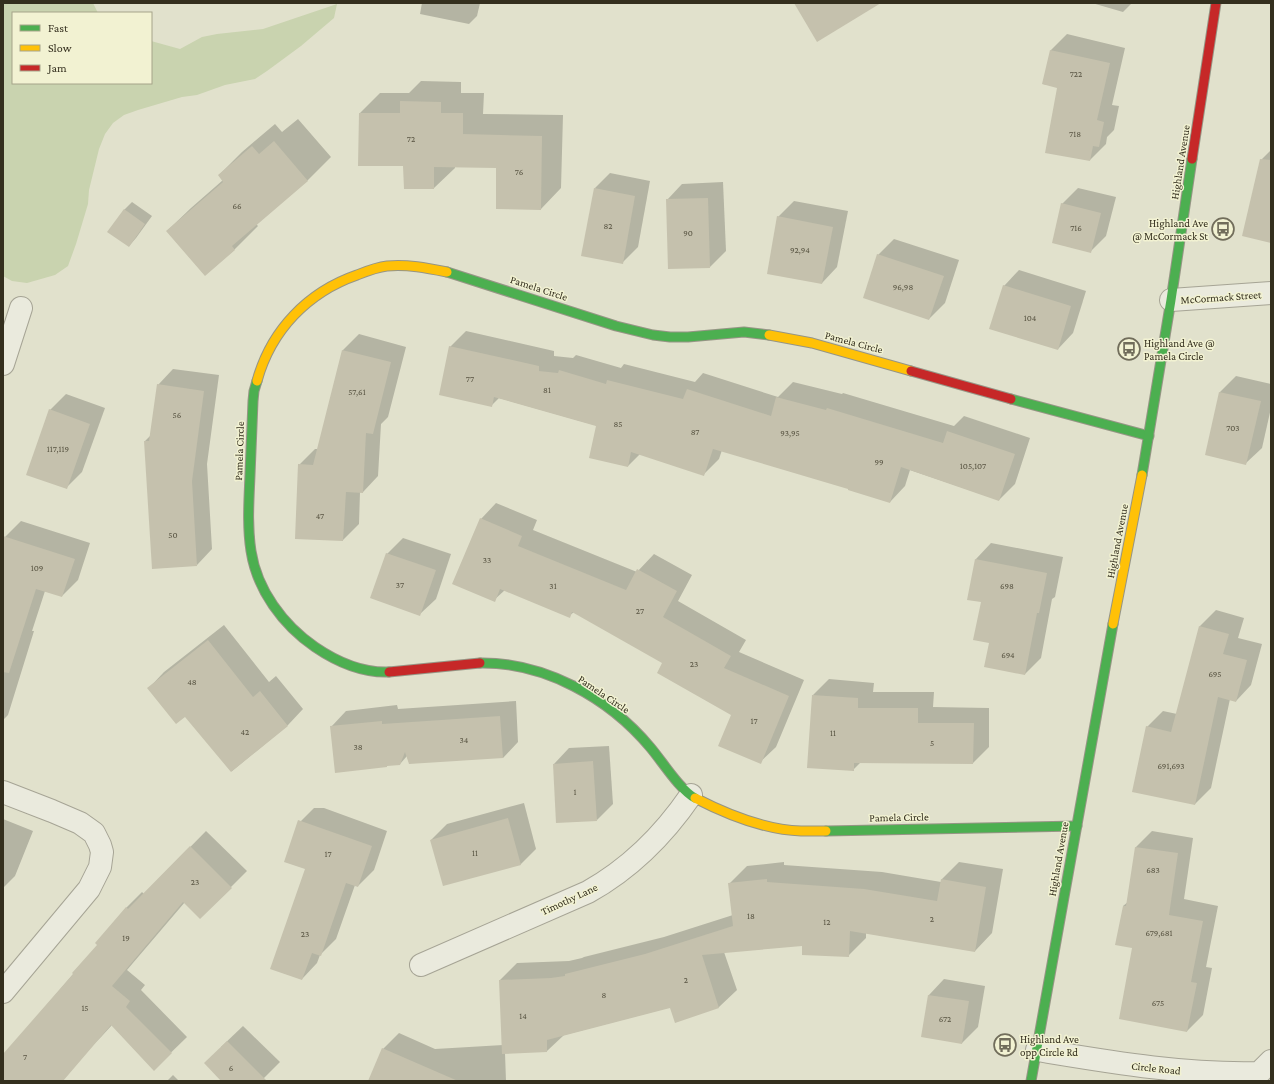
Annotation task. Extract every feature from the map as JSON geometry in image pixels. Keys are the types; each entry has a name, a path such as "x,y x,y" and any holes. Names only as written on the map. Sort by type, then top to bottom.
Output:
{"street":[{"name":"Highland Avenue","path":"1031,1081 1076,826 1149,436 1216,3"},
{"name":"Pamela Circle","path":"1076,826 800,831 757,824 722,811 690,795 664,767 637,732 608,708 576,687 543,673 511,665 479,662 380,672 348,664 318,650 287,624 268,597 254,567 249,538 248,506 254,391 257,376 272,342 292,316 313,297 340,281 355,275 390,266 406,265 428,267 482,282 616,326 653,335 688,337 744,332 812,343 1149,436"},
{"name":"McCormack Street","path":"1171,300 1271,293"},
{"path":"3,364 21,308"},
{"path":"3,792 80,823 94,834 102,852 100,867 89,889 3,992"},
{"name":"Timothy Lane","path":"421,965 588,892 607,881 637,858 660,835 676,817 690,795"},
{"name":"Circle Road","path":"1037,1050 1121,1064 1224,1074 1259,1073 1271,1061"}],"green space":[{"path":"3,3 93,3 98,12 12,12 12,84 152,84 152,41 180,49 202,37 263,29 337,4 334,18 301,46 255,79 225,85 197,95 182,97 138,110 124,115 113,123 105,134 99,149 89,190 88,204 68,266 55,275 27,283 12,281 3,276"}],"building":[{"path":"794,3 881,3 817,42"},
{"path":"1050,50 1110,63 1097,120 1104,122 1099,147 1093,146 1090,161 1045,153 1057,88 1042,84"},
{"path":"400,101 441,102 441,113 463,113 463,134 542,136 541,210 496,209 496,168 434,167 434,189 404,189 403,166 358,166 359,113 400,113"},
{"path":"274,141 308,181 232,246 235,250 205,276 166,231 223,182 218,175 252,146 259,154"},
{"path":"1260,159 1271,160 1271,243 1242,236"},
{"path":"594,188 635,196 623,264 581,256"},
{"path":"708,198 710,268 668,269 666,199"},
{"path":"1061,203 1101,213 1091,253 1052,243"},
{"path":"124,209 145,224 129,247 107,232"},
{"path":"777,216 833,227 822,284 767,274"},
{"path":"877,254 944,276 929,320 863,298"},
{"path":"1003,285 1071,306 1058,350 989,329"},
{"path":"449,346 539,366 539,371 558,373 559,370 606,384 607,380 683,399 687,389 771,416 776,397 826,410 827,408 943,443 947,431 1015,454 999,501 901,467 890,503 713,449 704,476 631,452 628,467 589,458 596,426 494,397 492,407 439,395"},
{"path":"342,350 391,362 373,434 366,433 363,493 346,492 343,541 295,539 298,464 313,465"},
{"path":"157,384 204,391 192,481 197,566 152,569 144,441 149,441"},
{"path":"1219,392 1261,401 1246,465 1205,455"},
{"path":"49,409 90,424 67,489 26,475"},
{"path":"480,518 522,536 518,546 626,590 637,569 677,591 663,617 731,656 724,668 789,696 761,764 718,746 731,715 657,673 662,663 572,612 570,618 500,589 495,602 452,584"},
{"path":"3,536 75,559 62,597 36,589 9,673 3,672"},
{"path":"386,553 436,570 420,616 370,598"},
{"path":"975,559 1047,573 1039,613 1037,613 1025,675 984,667 989,643 973,640 981,602 967,600"},
{"path":"1199,626 1229,634 1223,654 1247,660 1236,702 1218,697 1195,805 1132,792 1146,726 1171,732"},
{"path":"208,640 253,697 260,691 288,726 231,772 185,717 176,724 147,688"},
{"path":"812,695 858,698 858,708 918,708 918,723 974,723 973,764 854,763 854,771 807,768"},
{"path":"500,716 503,758 409,764 405,752 400,765 335,773 330,726 382,721 382,724"},
{"path":"593,761 597,821 556,823 553,764"},
{"path":"508,818 521,865 443,886 430,840"},
{"path":"298,820 372,846 358,887 346,883 321,956 312,953 302,980 270,969 305,869 284,862"},
{"path":"190,846 232,888 200,919 183,902 112,986 130,1001 126,1007 172,1053 154,1071 111,1025 63,1081 3,1081 3,1054 73,974 72,973 97,945 95,943 126,907 128,909"},
{"path":"1135,847 1178,853 1169,915 1203,921 1191,982 1197,983 1187,1032 1119,1019 1132,948 1115,945 1123,906 1126,906"},
{"path":"767,879 767,882 864,889 937,901 941,879 986,887 975,952 850,931 849,957 802,955 802,946 702,955 719,1008 675,1023 670,1008 547,1040 547,1052 502,1054 499,980 565,976 565,974 645,954 733,926 728,883"},
{"path":"928,995 969,1001 962,1044 921,1037"},
{"path":"227,1041 267,1081 221,1081 204,1063"},
{"path":"382,1048 458,1081 368,1081"}],"traffic: fast":[{"path":"1142,475 1171,300 1192,159"},
{"path":"447,272 616,326 653,335 688,337 744,332 769,335"},
{"path":"257,381 253,401 249,522 251,551 254,565 265,593 292,628 315,647 350,666 370,671 389,672"},
{"path":"1011,399 1149,436"},
{"path":"1031,1081 1113,624"},
{"path":"480,663 504,664 552,676 574,686 595,699 634,729 683,789 695,798"},
{"path":"826,831 1077,826"}],"traffic: slow":[{"path":"257,381 263,362 272,345 294,315 308,303 339,282 376,268 383,267 410,266 447,272"},
{"path":"769,335 812,343 911,371"},
{"path":"1113,624 1142,475"},
{"path":"695,798 746,820 774,828 801,831 826,831"}],"traffic: jam":[{"path":"1192,159 1216,3"},
{"path":"911,371 1011,399"},
{"path":"389,672 480,663"}],"place":[{"name":"Highland Ave @ McCormack St","path":"1223,229"},
{"name":"Highland Ave @ Pamela Circle","path":"1129,349"},
{"name":"Highland Ave opp Circle Rd","path":"1005,1045"}]}
